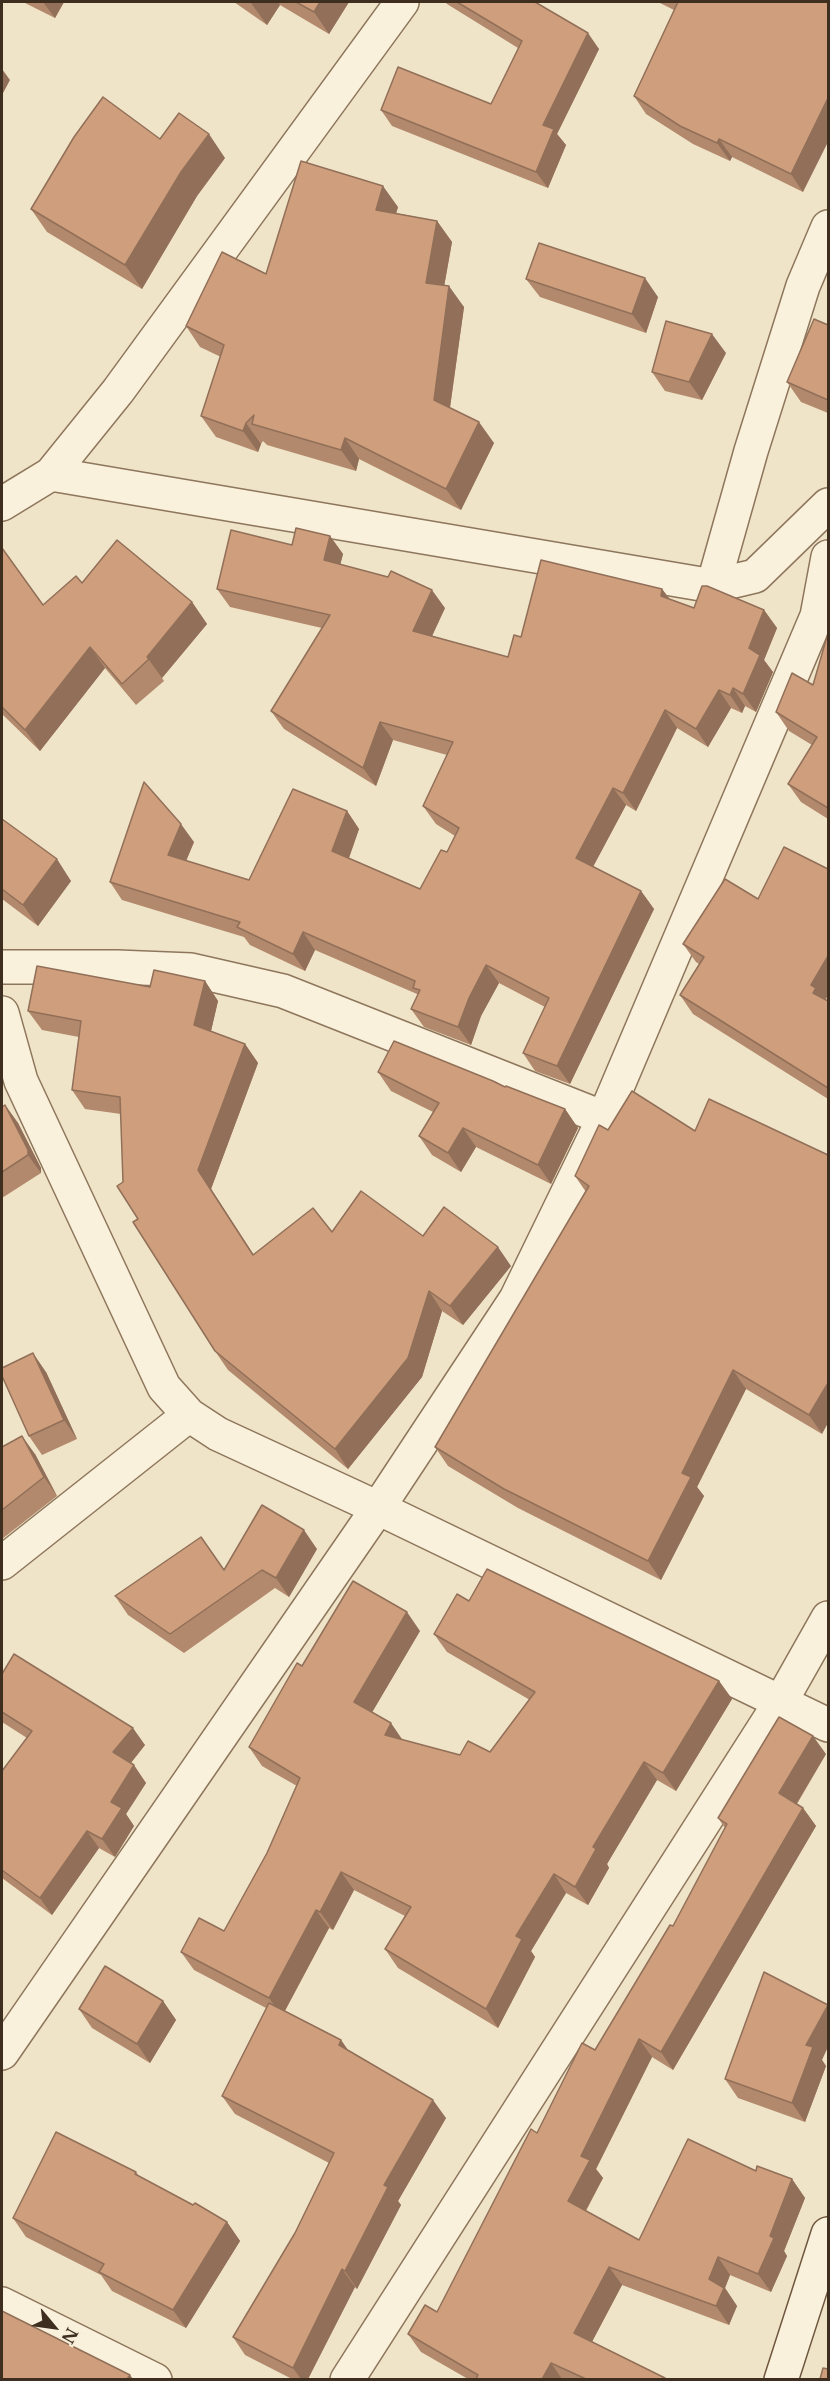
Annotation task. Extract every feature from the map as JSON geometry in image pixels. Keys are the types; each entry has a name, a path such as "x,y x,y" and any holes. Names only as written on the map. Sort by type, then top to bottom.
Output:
{"street":[{"path":"2,504 51,474 118,391 402,2"},
{"path":"713,586 751,451 800,297 828,227"},
{"path":"51,474 713,586 755,576 828,505"},
{"path":"2,2053 378,1508 516,1299 604,1118 816,616 828,556"},
{"path":"2,967 117,967 191,970 283,992 604,1118"},
{"path":"2,1013 11,1085 164,1387 189,1415 218,1434 378,1508 828,1725"},
{"path":"2,1563 189,1415"},
{"path":"347,2379 780,1702 828,1618"},
{"path":"781,2379 828,2234"},
{"path":"2,2304 155,2379"}],"building":[{"path":"296,2 320,2 314,12"},
{"path":"457,2 535,2 588,33 543,125 554,129 536,172 381,110 398,67 491,104 522,41"},
{"path":"678,2 828,2 828,98 791,174 719,139 717,143 680,126 634,96"},
{"path":"103,97 160,139 179,113 209,134 181,172 125,265 31,209 74,137"},
{"path":"301,161 383,186 376,210 437,221 426,283 449,286 434,400 479,422 446,489 345,438 341,450 252,424 254,415 246,423 243,431 201,416 224,345 186,326 222,252 266,274"},
{"path":"539,243 645,278 632,314 526,279"},
{"path":"814,319 828,325 828,400 787,382"},
{"path":"666,321 712,334 689,382 652,372"},
{"path":"296,528 330,536 324,560 388,577 391,571 432,590 413,631 508,657 514,635 521,637 541,560 662,589 661,596 694,608 702,586 707,586 764,610 749,648 760,655 743,694 733,688 730,695 719,690 696,729 665,710 623,793 613,788 576,858 641,891 557,1066 523,1053 549,998 486,965 469,998 458,1027 411,1009 420,990 413,988 415,981 303,932 293,954 237,927 240,922 110,882 144,782 181,824 168,855 249,880 293,789 347,811 332,851 420,889 441,850 447,852 459,828 423,806 453,742 380,722 363,768 271,711 330,615 217,589 231,530 292,545"},
{"path":"117,540 192,602 147,657 149,659 122,684 90,647 25,730 2,707 2,548 43,605 76,576 82,583"},
{"path":"828,633 828,808 788,784 817,737 776,712 792,673 813,685"},
{"path":"2,819 57,859 23,905 2,889"},
{"path":"784,847 828,869 828,956 811,985 816,988 813,993 828,1001 828,1088 680,995 704,957 683,944 725,879 758,899"},
{"path":"37,966 150,987 154,970 205,981 194,1025 245,1044 198,1170 253,1255 313,1208 332,1232 361,1191 423,1236 444,1207 498,1247 450,1306 429,1291 408,1358 335,1449 215,1351 133,1222 138,1219 117,1186 123,1182 120,1097 72,1090 81,1021 28,1011"},
{"path":"394,1041 565,1109 538,1165 463,1128 448,1153 419,1136 439,1103 378,1072"},
{"path":"632,1091 695,1131 709,1099 828,1155 828,1383 809,1415 733,1370 682,1473 691,1477 648,1561 504,1489 435,1447 589,1186 575,1176 599,1125 608,1130"},
{"path":"5,1105 28,1150 28,1155 2,1172 2,1107"},
{"path":"33,1353 64,1420 29,1436 2,1376 2,1368"},
{"path":"22,1436 44,1477 2,1510 2,1447"},
{"path":"262,1505 304,1530 276,1578 262,1570 170,1634 115,1596 201,1537 224,1570"},
{"path":"487,1569 719,1681 663,1773 644,1762 593,1847 596,1849 575,1887 554,1874 516,1936 522,1939 486,2009 385,1949 411,1907 341,1872 320,1912 316,1910 269,1998 181,1952 199,1918 224,1931 267,1853 300,1778 249,1747 297,1663 302,1666 353,1581 407,1612 354,1702 391,1723 385,1735 460,1755 468,1741 490,1752 535,1692 434,1634 457,1594 469,1601"},
{"path":"14,1654 133,1728 113,1752 134,1765 111,1802 122,1808 102,1839 87,1831 40,1898 2,1870 2,1771 32,1731 2,1712 2,1674"},
{"path":"779,1717 813,1736 779,1793 803,1808 661,2052 639,2039 581,2156 590,2160 568,2201 639,2240 688,2139 756,2171 757,2166 792,2179 770,2236 774,2238 758,2274 718,2257 709,2279 724,2288 716,2306 609,2267 574,2333 664,2379 586,2379 551,2363 542,2379 476,2379 478,2375 408,2334 425,2305 437,2312 531,2129 537,2133 582,2043 595,2050 670,1925 673,1926 727,1824 718,1818"},
{"path":"105,1966 163,2001 137,2044 79,2009"},
{"path":"764,1972 828,2005 806,2045 813,2047 792,2103 725,2079"},
{"path":"269,2003 341,2040 339,2045 433,2100 384,2185 388,2187 345,2271 342,2269 293,2368 233,2337 295,2233 334,2153 222,2096"},
{"path":"56,2132 136,2172 135,2174 193,2205 195,2203 227,2222 173,2310 99,2272 104,2264 13,2218"},
{"path":"2,2311 130,2375 127,2379 2,2379"},
{"path":"823,2368 828,2369 828,2379 820,2379"}]}
